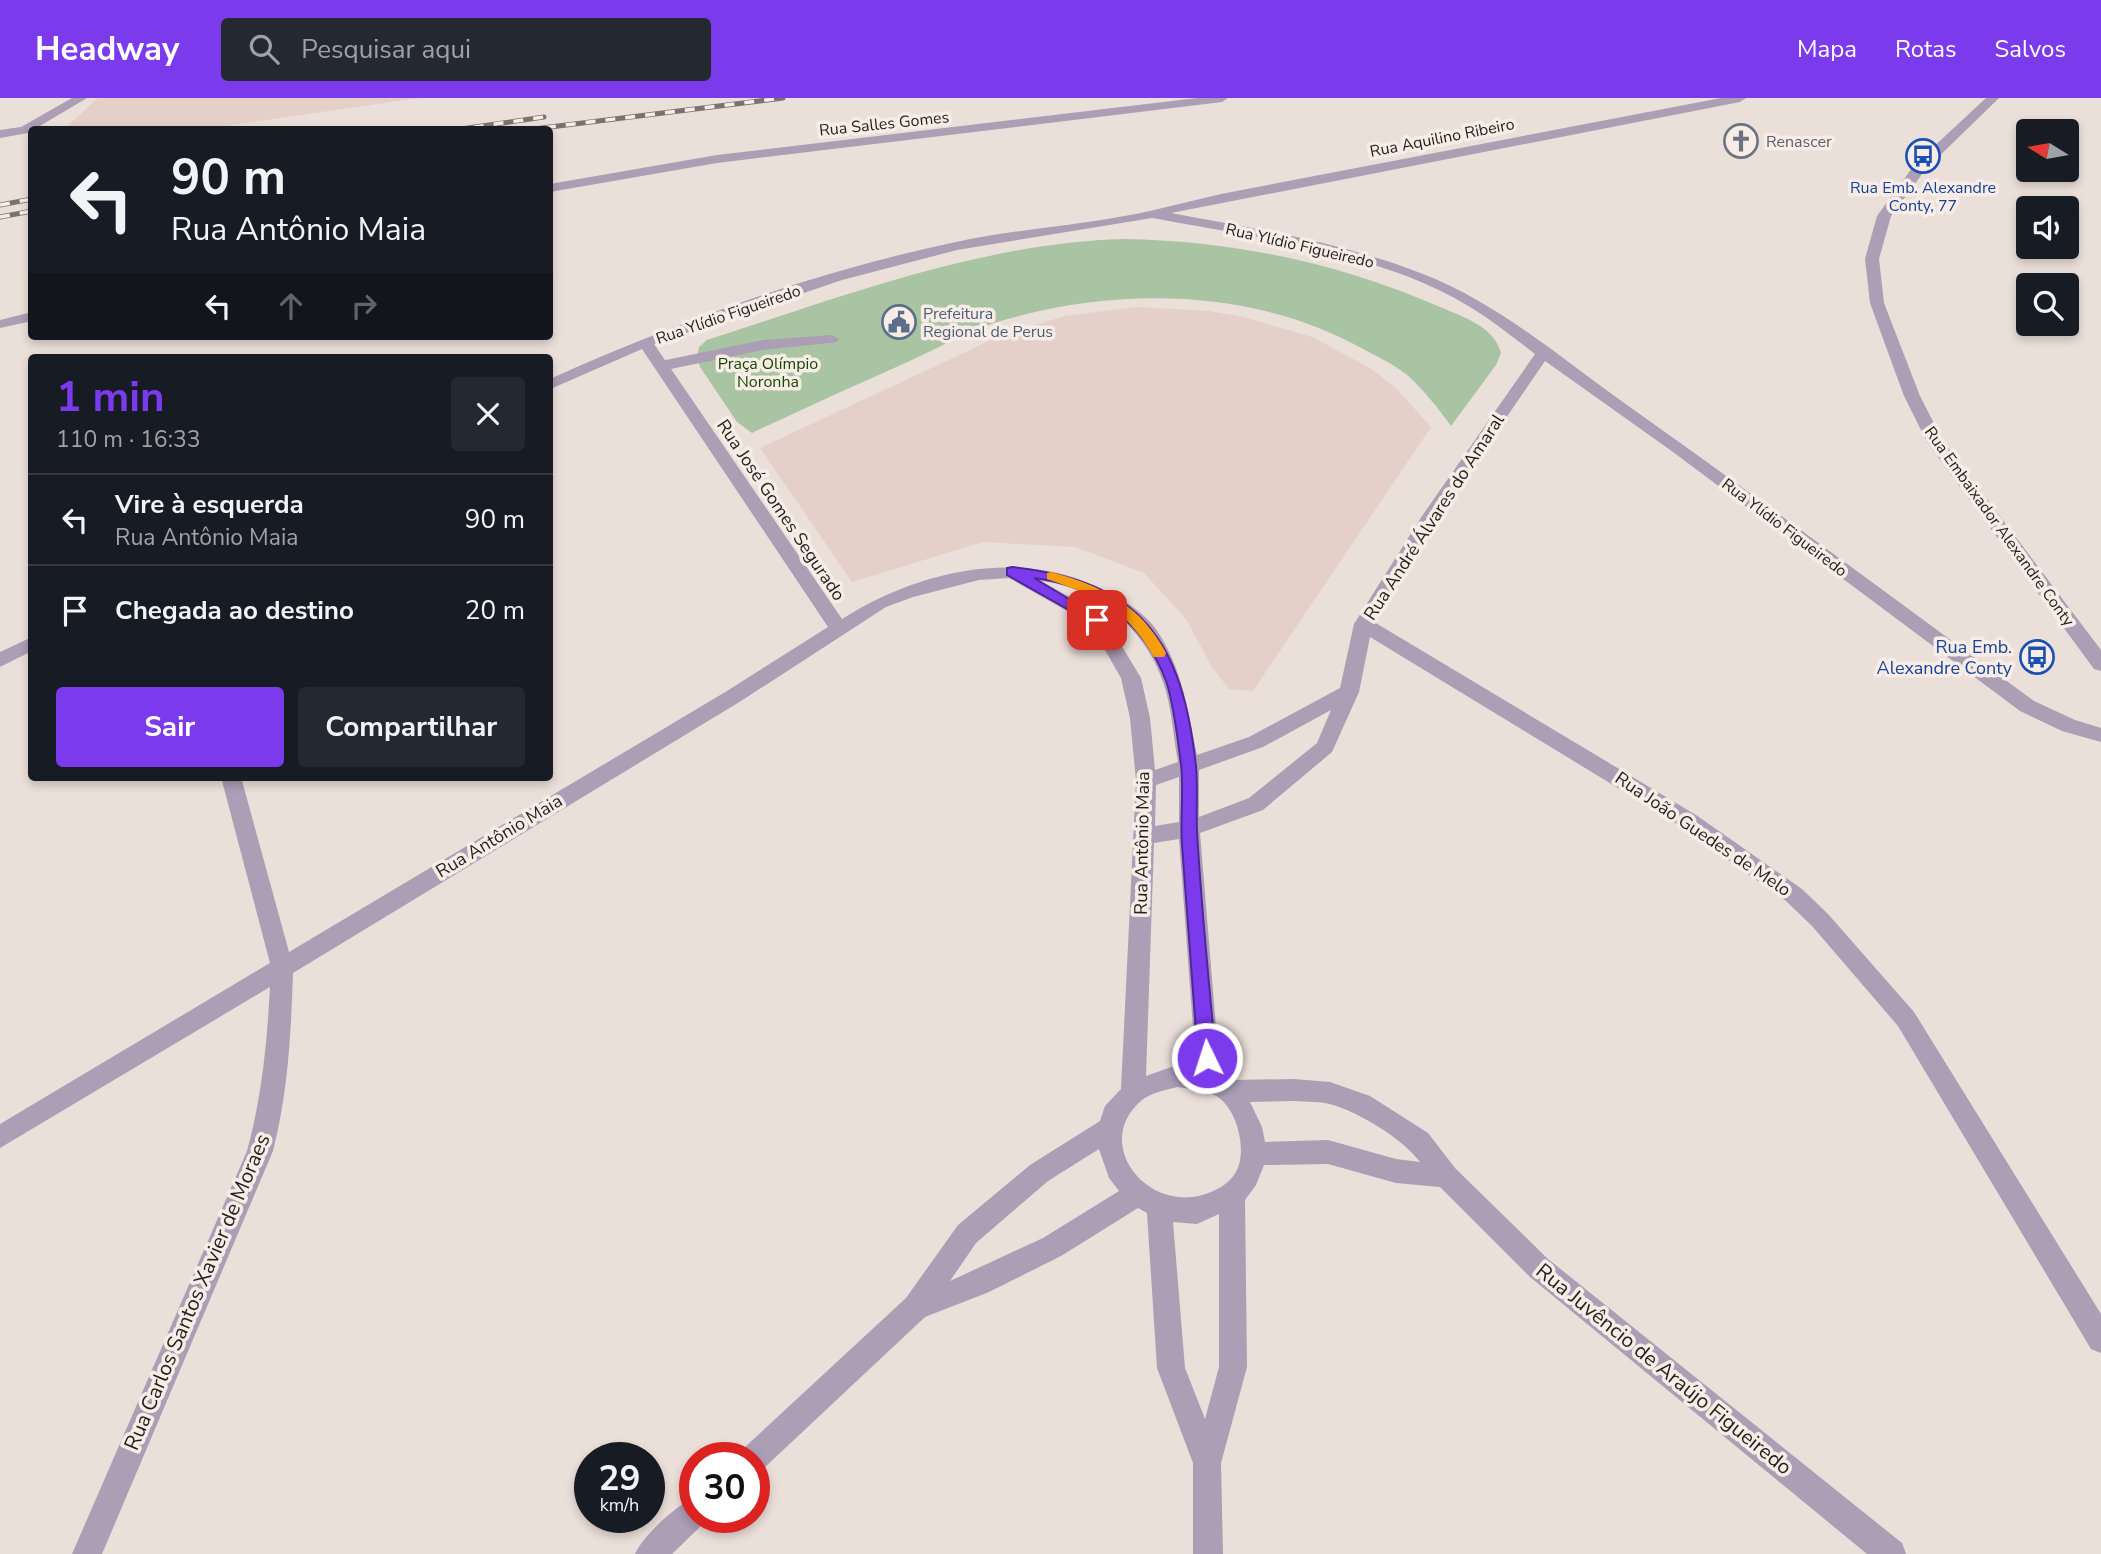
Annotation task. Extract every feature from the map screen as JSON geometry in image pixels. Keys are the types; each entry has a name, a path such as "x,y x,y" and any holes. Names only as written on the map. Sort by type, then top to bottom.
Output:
{"street":[{"path":"31,126 81,98"},
{"name":"Rua Salles Gomes","path":"553,187 692,163 1090,117 1222,98"},
{"name":"Rua Aquilino Ribeiro","path":"1152,214 1247,192 1740,98"},
{"name":"Rua Embaixador Alexandre Conty","path":"1993,98 1920,167 1884,216 1872,259 1877,303 1912,396 1935,442 2101,664"},
{"path":"0,134 28,128"},
{"name":"Rua Ylídio Figueiredo","path":"553,383 645,342 705,320 900,259 969,244 1152,214 1287,239 1355,255 1419,277 1474,303 2027,706 2069,726 2101,735"},
{"path":"0,324 28,317"},
{"path":"661,366 763,345 832,339"},
{"name":"Rua José Gomes Segurado","path":"645,342 839,629"},
{"name":"Rua André Álvares do Amaral","path":"1144,836 1189,829 1256,804 1325,747 1349,692 1363,624 1428,520 1544,352"},
{"name":"Rua Antônio Maia","path":"1012,572 1097,620 1131,678 1140,718 1146,781 1133,1091"},
{"name":"Rua Antônio Maia","path":"0,1137 734,696 880,603 979,573 1012,572 1049,576 1089,589 1118,605 1148,632 1173,682 1189,767 1189,829 1219,1087"},
{"name":"Rua João Guedes de Melo","path":"1363,624 1689,821 1794,895 1820,920 1906,1019 2101,1339"},
{"path":"0,660 28,645"},
{"path":"1146,781 1256,742 1349,692"},
{"name":"Rua Carlos Santos Xavier de Moraes","path":"87,1554 260,1151 271,1105 278,1055 282,966 232,781"},
{"path":"1177,1076 1219,1087 1252,1130 1254,1154 1248,1176 1232,1195 1211,1208 1185,1212 1148,1201 1119,1176 1110,1153 1109,1129 1117,1109 1133,1091 1154,1080 1177,1076"},
{"name":"Rua Juvêncio de Araújo Figueiredo","path":"1219,1087 1330,1093 1361,1104 1419,1141 1446,1176 1539,1268 1891,1554"},
{"path":"770,1443 916,1307 967,1234 1039,1174 1109,1129"},
{"path":"1254,1154 1328,1152 1396,1171 1446,1176"},
{"path":"1208,1554 1207,1463 1233,1367 1232,1195"},
{"path":"916,1307 980,1283 1148,1201"},
{"path":"1148,1201 1171,1368 1207,1463"},
{"path":"650,1554 679,1528"}],"shaded area":[{"path":"98,98 419,98 224,126 67,126"},
{"path":"1136,307 1209,311 1244,317 1312,337 1370,368 1395,387 1431,427 1253,691 1229,689 1212,667 1186,619 1144,573 1075,547 983,542 852,582 760,448 1000,336 1065,316"}],"green space":[{"name":"Praça Olímpio Noronha","path":"1124,239 1206,244 1246,250 1285,257 1363,278 1476,324 1492,336 1501,353 1496,365 1451,426 1406,374 1322,329 1277,314 1230,304 1182,299 1087,303 1040,311 994,323 963,335 752,433 737,422 700,367 697,358 699,347 707,340 912,275 1017,250"}],"railway":[{"path":"553,127 783,98"},
{"path":"482,126 544,117"},
{"path":"0,205 28,200"},
{"path":"0,217 28,212"}],"slow traffic":[{"path":"1051,576 1089,589 1118,605 1148,632 1159,653"}],"place":[{"name":"Renascer","path":"1741,141"},
{"name":"Rua Emb. Alexandre Conty, 77","path":"1923,156"},
{"name":"Prefeitura Regional de Perus","path":"899,322"},
{"name":"Rua Emb. Alexandre Conty","path":"2037,657"}],"route":[{"path":"1097,620 1012,572 1049,576 1089,589 1118,605 1148,632 1173,682 1189,767 1189,829 1207,1058"}]}
